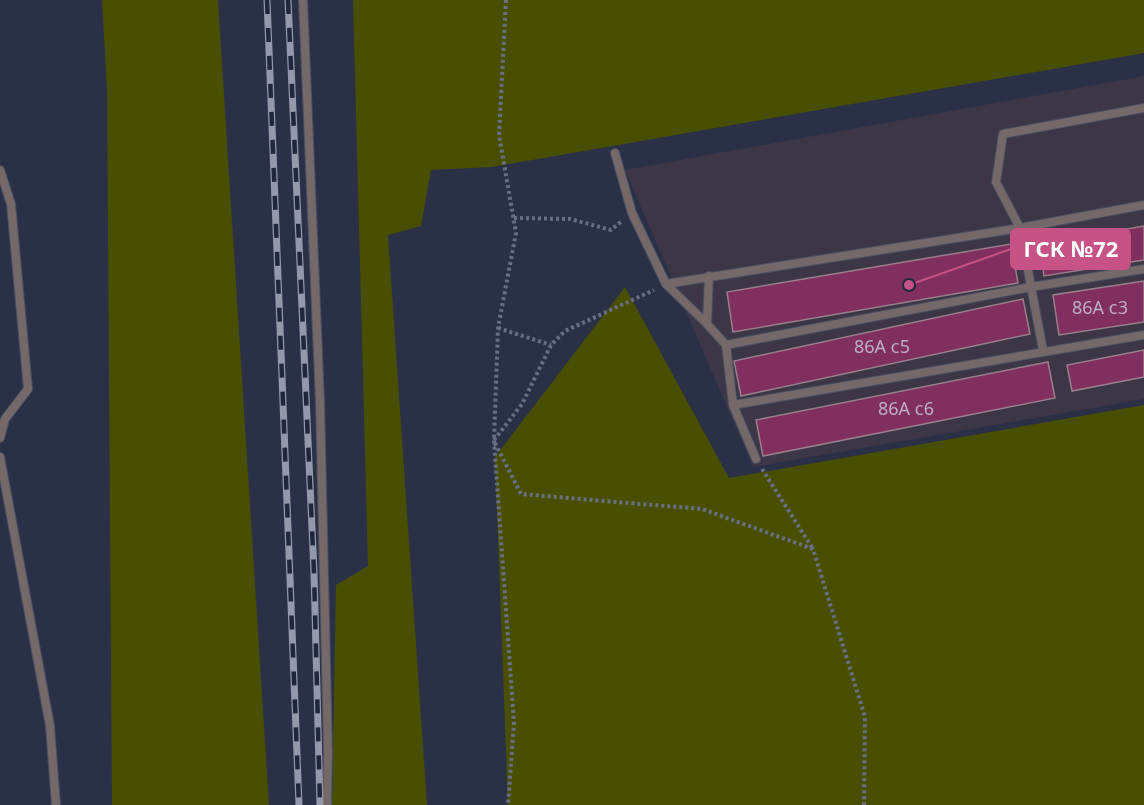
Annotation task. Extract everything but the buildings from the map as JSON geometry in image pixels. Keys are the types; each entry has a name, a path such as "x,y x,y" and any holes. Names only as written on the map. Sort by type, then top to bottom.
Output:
{"lane":[{"path":"303,0 320,402 328,740 327,805"},
{"path":"1043,350 1020,228 996,182 1003,134 1144,108"},
{"path":"615,153 632,213 666,284 726,345 733,405 756,459"},
{"path":"0,170 10,204 28,389 5,419 0,438"},
{"path":"666,284 1020,228 1144,205"},
{"path":"726,345 1031,287 1144,269"},
{"path":"707,324 709,276"},
{"path":"733,405 1144,334"},
{"path":"0,457 50,726 56,805"}],"path":[{"path":"506,0 499,135 516,233 498,328 494,441 514,723 508,805"},
{"path":"513,218 570,219 611,230 632,213"},
{"path":"494,441 522,404 551,345 565,331 666,284"},
{"path":"498,328 551,345"},
{"path":"494,441 520,494 702,508 813,549"},
{"path":"756,459 813,549 865,717 864,805"}],"shaded area":[{"path":"1144,76 1144,399 753,467 625,170"}],"green space":[{"path":"102,0 218,0 269,805 112,805 107,90"},
{"path":"353,0 1144,0 1144,53 492,167 431,170 421,226 388,235 427,805 332,805 336,585 368,566"},
{"path":"625,287 729,478 1144,405 1144,805 508,805 495,457"}],"railway":[{"path":"267,0 299,805"},
{"path":"288,0 314,572 320,805"}],"place":[{"name":"ГСК №72","path":"909,285"}]}
